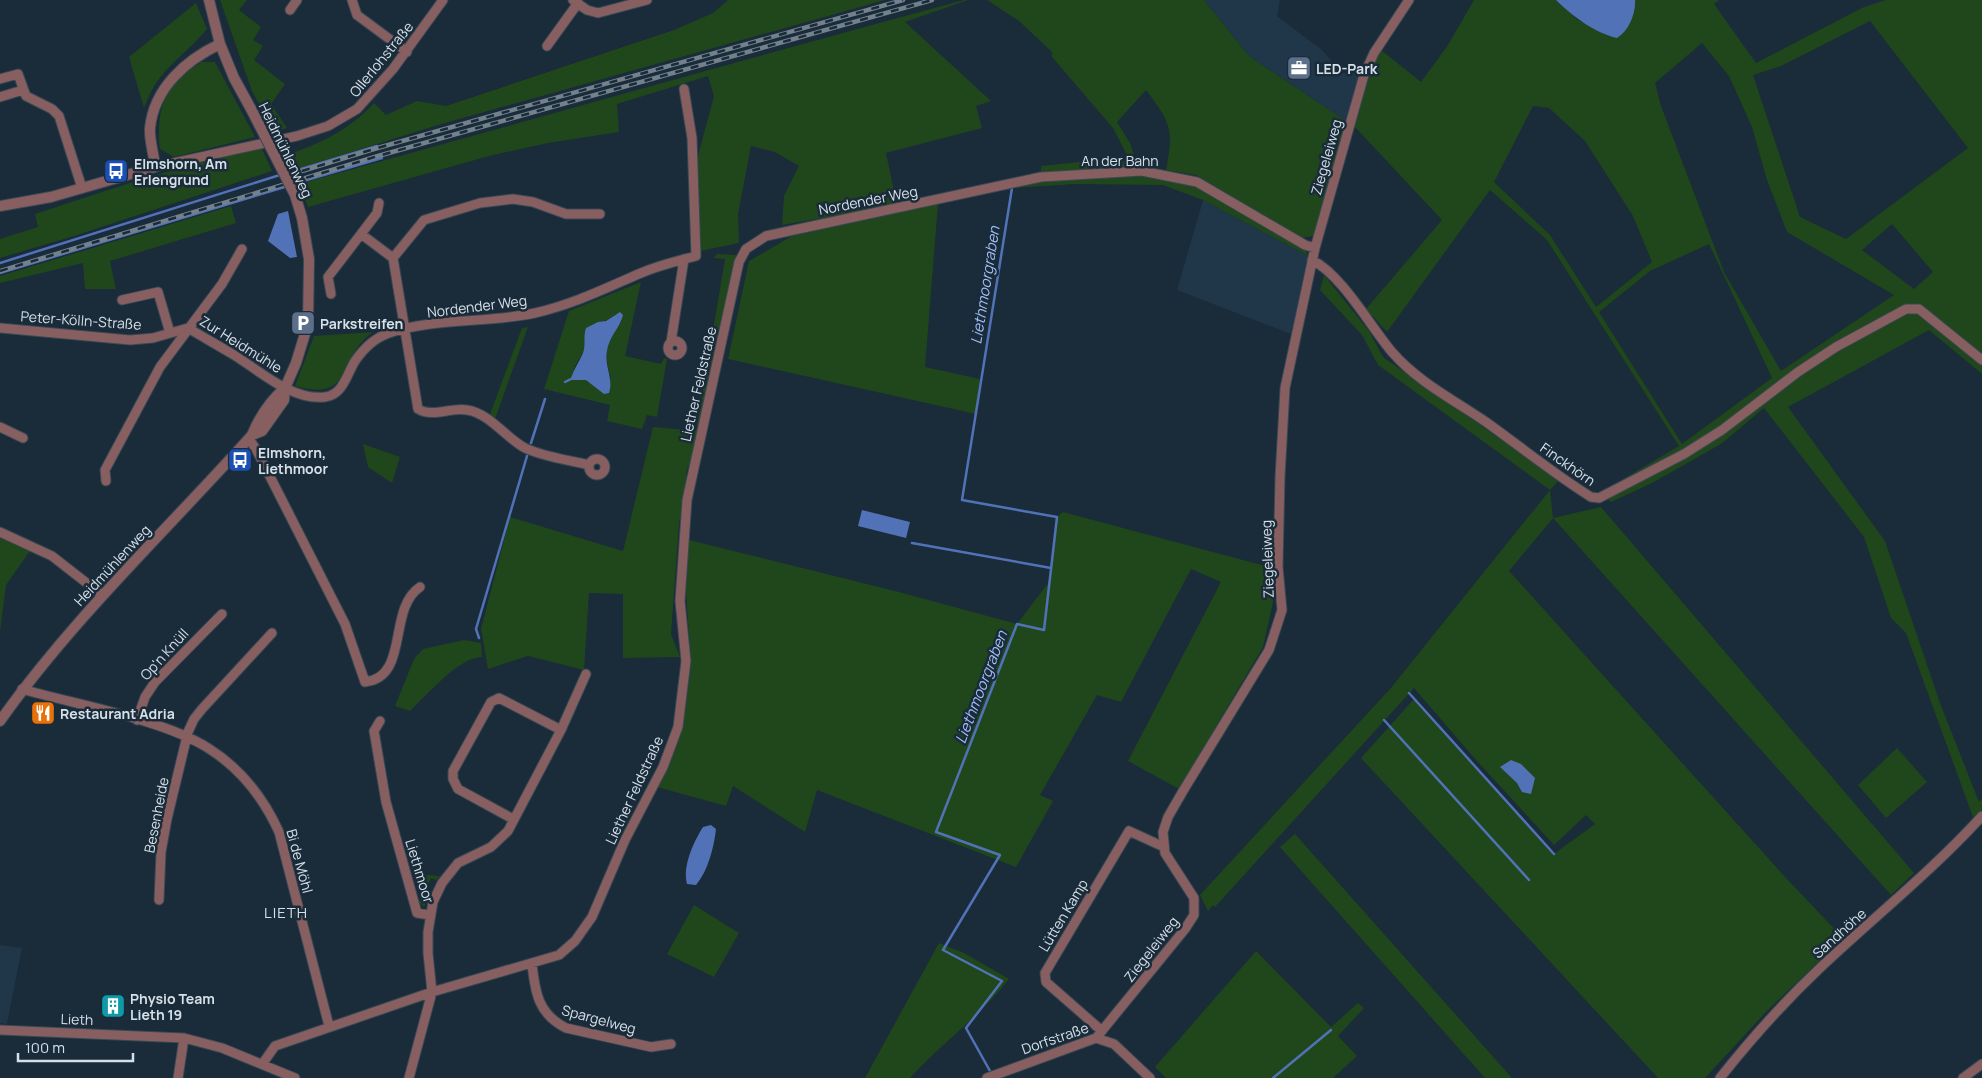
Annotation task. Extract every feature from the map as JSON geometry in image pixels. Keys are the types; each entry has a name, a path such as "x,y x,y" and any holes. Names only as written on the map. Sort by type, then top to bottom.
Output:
{"street":[{"name":"Heidmühlenweg","path":"0,721 22,689 102,595 250,437 256,424 277,394 284,388 308,324 309,259 302,218 295,195 220,44 209,0"},
{"path":"290,10 297,0"},
{"path":"352,0 357,15 407,52"},
{"name":"Ollerlohstraße","path":"155,167 297,136 328,126 357,109 407,52 443,0"},
{"path":"547,46 576,2 587,10 598,13 647,0"},
{"name":"Ziegeleiweg","path":"1099,1035 1185,929 1194,915 1194,898 1172,866 1164,847 1163,832 1168,817 1268,650 1282,610 1278,557 1285,388 1315,248 1364,75 1374,53 1409,0"},
{"path":"0,206 51,197 155,167 150,128 156,104 168,81 188,63 220,44"},
{"path":"0,79 18,74 23,90 31,100 52,109 59,116 82,188"},
{"name":"Nordender Weg","path":"284,388 308,396 332,396 340,389 354,363 372,342 404,328 536,313 584,299 642,272 696,256 692,138 684,89"},
{"path":"0,97 23,90"},
{"name":"An der Bahn","path":"940,200 1041,177 1142,171 1165,174 1197,182 1305,245 1315,248"},
{"path":"394,258 424,220 480,203 513,199 533,202 566,214 600,214"},
{"name":"Nordender Weg","path":"746,249 766,236 940,200"},
{"path":"331,294 328,277 377,213 379,203"},
{"path":"361,234 394,258 418,410 428,413 468,410 482,416 510,439 527,449 589,465"},
{"name":"Zur Heidmühle","path":"242,249 232,270 188,328 284,388"},
{"name":"Liether Feldstraße","path":"263,1063 275,1046 329,1026 432,992 559,955 567,949 586,927 626,840 663,767 678,728 686,661 680,601 687,500 739,262 746,249"},
{"path":"671,342 684,259"},
{"name":"Finckhörn","path":"1312,260 1325,269 1376,329 1392,352 1424,382 1485,422 1568,483 1591,497 1599,498 1684,454 1715,435 1798,372 1836,347 1906,309 1919,309 1982,360"},
{"path":"122,300 158,292 170,333"},
{"name":"Peter-Kölln-Straße","path":"0,328 130,340 188,328"},
{"path":"106,481 105,470 136,409 160,366 188,328"},
{"path":"0,427 23,438"},
{"path":"250,437 344,624 365,682 374,681 390,665 397,644 399,623 406,601 411,593 420,587"},
{"path":"0,532 52,556 102,595"},
{"path":"315,566 324,561"},
{"name":"Op'n Knüll","path":"137,720 144,697 156,682 222,614"},
{"path":"188,738 194,718 272,633"},
{"path":"430,915 442,883 450,870 467,857 499,841 561,730 586,674"},
{"name":"Bi de Möhl","path":"22,689 137,720 188,738 209,749 228,764 256,793 269,810 286,854 329,1026"},
{"path":"513,819 458,789 452,779 453,771 491,702 499,698 561,730"},
{"name":"Liethmoor","path":"380,721 374,731 386,802 417,913 430,915 428,952 432,992 409,1078"},
{"name":"Besenheide","path":"159,900 161,852 167,819 188,738"},
{"name":"Sandhöhe","path":"1720,1078 1758,1030 1808,980 1900,897 1982,816"},
{"name":"Lütten Kamp","path":"1099,1035 1046,982 1045,973 1129,831 1164,847"},
{"name":"Spargelweg","path":"532,964 536,993 544,1012 553,1022 566,1028 652,1047 671,1044"},
{"name":"Lieth","path":"0,1030 184,1038 222,1048 263,1063 295,1078"},
{"name":"Dorfstraße","path":"987,1078 1099,1035 1114,1044 1150,1078"},
{"path":"178,1078 184,1038"},
{"path":"1962,1078 1982,1064"}],"shaded area":[{"path":"1204,0 1280,0 1277,16 1322,50 1342,73 1362,71 1346,121 1249,56"},
{"path":"1203,200 1308,256 1291,334 1177,290"},
{"path":"0,945 22,948 7,1024 0,1023"}],"green space":[{"path":"220,0 247,0 239,10 261,27 253,40 263,46 254,60 285,84 271,104 287,128 274,132 252,91"},
{"path":"728,0 885,0 438,125 294,170 286,155 311,146 333,135 354,121 374,103 386,115 417,101 446,106 674,30 713,13"},
{"path":"968,0 905,22 991,101 976,106 982,128 886,153 897,205 782,225 784,196 799,166 775,152 751,146 738,214 739,243 700,251 696,163 714,96 708,76 617,104 619,132 548,143 489,156 308,207 299,184 798,45"},
{"path":"987,0 1204,0 1249,56 1346,121 1314,236 1301,238 1196,175 1166,170 1170,145 1168,127 1161,111 1146,90 1117,122 1130,143 1138,167 1041,172 1041,166 1128,157 1113,128 1052,57 1052,52 1019,21"},
{"path":"1474,0 1556,0 1578,20 1604,34 1635,7 1635,0 1719,0 1714,4 1756,63 1864,7 1886,0 1982,0 1982,374 1929,330 1788,407 1885,541 1940,703 1979,802 1982,799 1982,811 1974,820 1906,633 1891,618 1864,537 1764,408 1721,444 1652,483 1611,502 1601,492 1679,446 1547,240 1490,190 1387,332 1366,309 1442,220 1354,126 1371,71 1381,50 1421,82 1448,45","holes":["1870,21 1968,148 1846,239 1800,217 1753,75 1781,66","1702,43 1729,76 1752,127 1767,180 1787,232 1894,295 1781,371 1724,272 1661,106 1655,83","1533,106 1549,108 1585,141 1633,216 1652,262 1596,307 1550,235 1494,182","1892,224 1933,272 1914,289 1862,250","1709,244 1772,378 1682,444 1599,312 1650,271"]},
{"path":"196,3 207,29 163,73 144,108 129,57"},
{"path":"201,62 215,62 255,137 174,157 160,149 159,124 162,107 173,85"},
{"path":"262,149 272,171 74,236 0,258 0,239 38,227 35,214 176,169"},
{"path":"1076,173 1138,176 1193,185 1305,248 1308,256 1203,200 1163,185 1075,184 1012,188"},
{"path":"938,204 925,367 980,379 976,414 728,359 749,261 792,236"},
{"path":"231,206 236,223 110,261 116,289 85,289 83,263 0,283 0,276"},
{"path":"717,254 736,255 737,262 724,313 697,441 691,466 688,466 686,475 689,477 679,523 671,634 680,657 623,658 623,594 589,593 584,670 528,656 488,669 481,629 510,517 623,551 653,427 696,431 725,259 714,258"},
{"path":"1324,275 1369,331 1383,357 1559,480 1550,490 1378,365 1362,335 1320,290"},
{"path":"641,282 625,356 661,364 664,358 667,359 657,417 647,415 642,429 607,421 610,405 544,389 569,311","holes":["616,314 622,321 609,340 607,362 611,377 604,394 586,379 572,380 575,366 584,351 586,328 605,321"]},
{"path":"528,327 495,419 490,414 522,328"},
{"path":"373,332 361,342 343,375 336,383 327,388 314,390 295,386 314,336"},
{"path":"363,444 400,457 392,483 368,467"},
{"path":"1550,490 1553,518 1509,571 1786,878 1843,938 1766,1012 1705,1078 1658,1078 1361,758 1414,699 1554,854 1595,824 1586,815 1554,845 1476,760 1414,688 1215,907 1213,905 1208,911 1200,895 1390,689"},
{"path":"1601,507 1914,873 1891,895 1553,518"},
{"path":"1063,512 1269,567 1273,602 1263,647 1179,789 1128,761 1221,582 1191,569 1121,702 1097,695 1040,795 1053,801 1016,867 817,790 805,832 733,786 726,806 657,787 681,734 687,696 691,663 686,592 689,540 899,592 1017,624 1049,582 1057,517"},
{"path":"0,538 30,551 6,585 0,632"},
{"path":"464,640 481,643 482,657 463,663 434,687 410,711 395,706 414,659 423,649"},
{"path":"1897,748 1927,782 1886,818 1858,785"},
{"path":"1295,834 1512,1078 1485,1078 1280,847"},
{"path":"428,875 440,876 436,880 431,878 426,889 432,891 424,907 418,901 422,900 420,892 423,891 419,879"},
{"path":"694,905 739,933 714,977 667,954"},
{"path":"939,943 964,953 1009,979 986,1005 910,1078 865,1078"},
{"path":"1256,951 1331,1027 1358,1003 1364,1008 1338,1036 1357,1056 1333,1078 1166,1078 1155,1067"}],"water":[{"path":"1556,0 1635,0 1635,5 1633,16 1628,26 1617,38 1600,32 1584,23"},
{"path":"288,211 297,257 290,258 268,241 278,214"},
{"path":"620,312 623,315 622,320 610,341 606,356 610,388 609,393 604,394 586,380 572,380 571,378 583,353 586,328 598,322 606,321"},
{"path":"862,510 910,522 906,538 858,526"},
{"path":"1511,760 1521,764 1535,778 1531,794 1522,792 1517,783 1500,767"},
{"path":"711,825 716,829 707,866 696,885 687,884 687,862 696,839 703,827"}],"waterway":[{"path":"288,173 377,146"},
{"path":"293,184 382,158"},
{"path":"0,263 283,174"},
{"path":"0,273 288,186"},
{"name":"Liethmoorgraben","path":"990,1071 966,1028 1002,981 943,950 1000,855 936,832 1017,624 1044,630 1057,517 962,500 1012,188"},
{"path":"565,382 571,379"},
{"path":"531,443 545,399"},
{"path":"479,638 476,629 527,456"},
{"path":"912,543 1051,568"},
{"path":"1409,693 1554,854"},
{"path":"1384,720 1529,880"},
{"path":"1273,1078 1331,1030"}],"railway":[{"path":"302,171 903,0"},
{"path":"0,271 378,156 932,0"}],"place":[{"name":"LED-Park","path":"1299,68"},
{"name":"Elmshorn, Am Erlengrund","path":"116,171"},
{"name":"Parkstreifen","path":"303,323"},
{"name":"Elmshorn, Liethmoor","path":"240,460"},
{"name":"Restaurant Adria","path":"43,713"},
{"name":"Physio Team Lieth 19","path":"113,1006"}],"district":[{"name":"LIETH","path":"286,912"}]}
